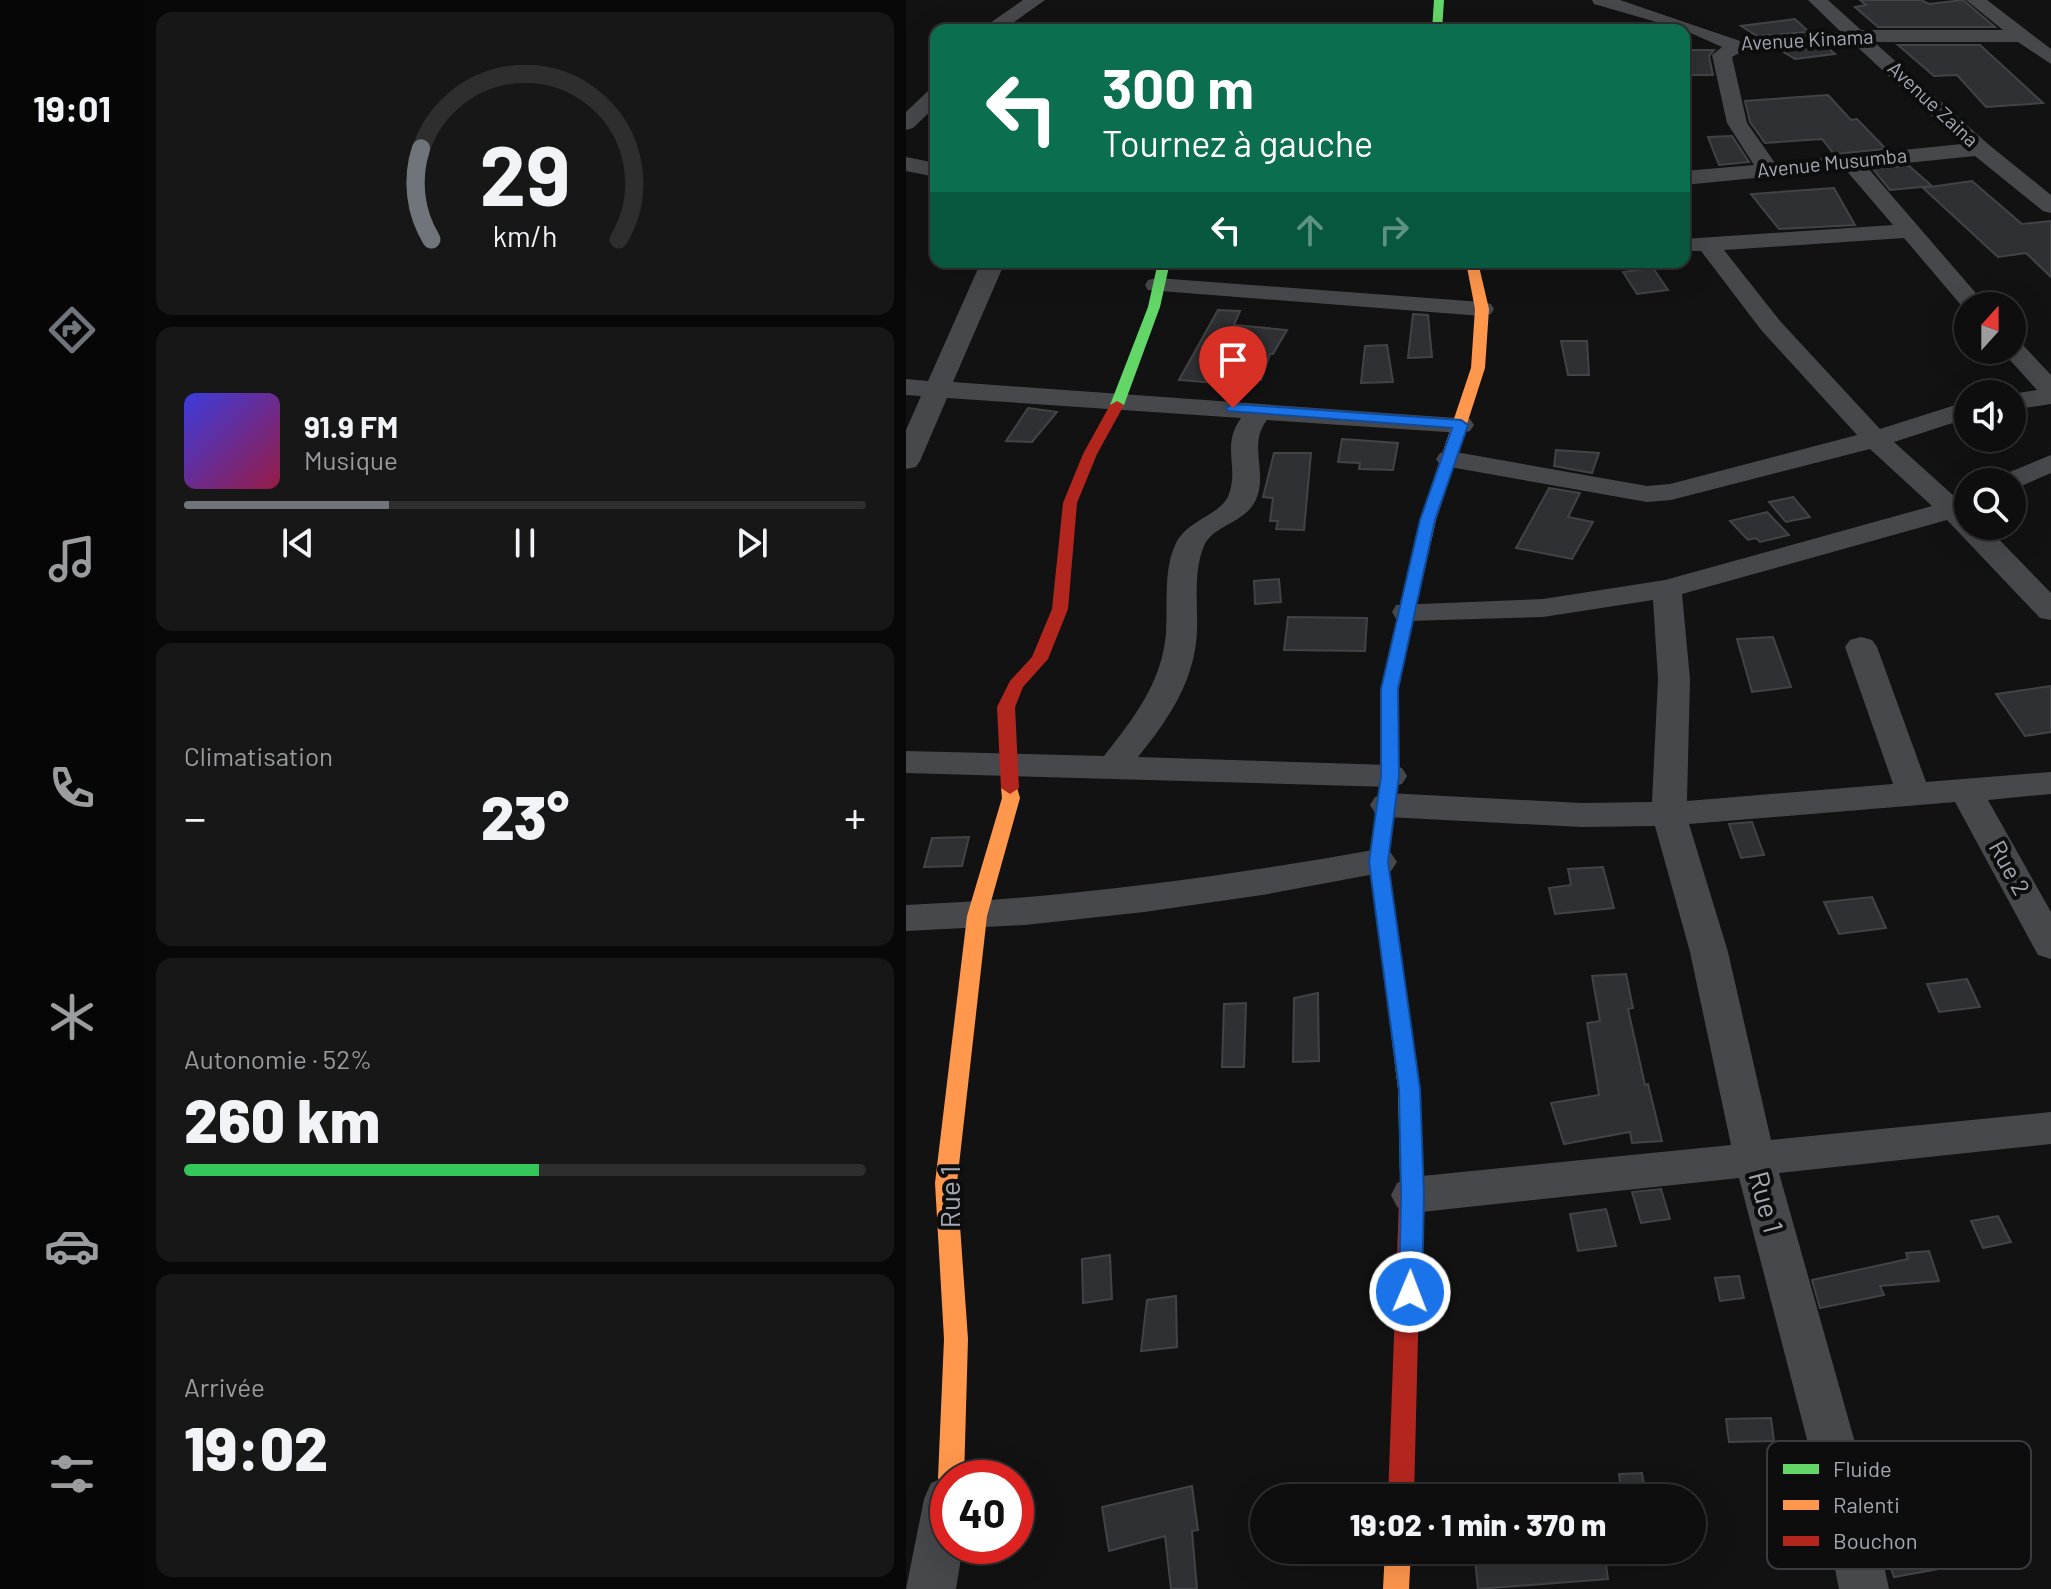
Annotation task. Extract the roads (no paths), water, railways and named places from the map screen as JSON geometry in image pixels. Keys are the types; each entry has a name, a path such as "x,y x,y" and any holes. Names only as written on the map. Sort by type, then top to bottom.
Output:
{"street":[{"path":"999,24 1036,0"},
{"path":"1437,24 1439,0"},
{"name":"Avenue Kinama","path":"1601,0 1676,24"},
{"name":"Avenue Zaina","path":"1817,0 1980,149 2051,206"},
{"path":"1975,0 2051,58"},
{"name":"Avenue Kinama","path":"1690,28 1737,47 1859,36 2021,36"},
{"path":"1737,47 1722,55 1722,62 1735,104 1737,123 1768,169"},
{"path":"906,124 930,100"},
{"name":"Avenue Musumba","path":"1690,177 1980,149"},
{"path":"1851,162 1962,292"},
{"path":"906,164 930,169"},
{"path":"1696,245 1908,231"},
{"path":"1696,245 1875,439 1954,506"},
{"path":"906,461 990,268"},
{"path":"1402,1484 1412,1195 1409,1089 1379,862 1389,791 1390,689 1428,520 1478,368 1482,309 1473,268"},
{"path":"1160,274 1327,300 1482,309"},
{"name":"Rue 1","path":"952,1460 956,1339 946,1183 977,916 1011,798 1005,723 1008,696 1040,659 1060,609 1070,503 1090,454 1120,400 1154,307 1160,274"},
{"path":"2026,363 2048,386 2026,396"},
{"path":"906,387 1461,425"},
{"path":"1111,770 1157,711 1172,679 1180,648 1184,568 1190,544 1196,532 1233,511 1242,500 1246,484 1241,448 1244,435 1261,410"},
{"path":"1450,459 1647,494 1713,481 1875,439 1954,414"},
{"path":"2026,475 2051,463"},
{"path":"1407,612 1543,608 1667,589 1954,518"},
{"path":"1987,540 2051,611"},
{"name":"Rue 1","path":"1667,589 1674,679 1669,814 1709,952 1755,1160 1831,1441"},
{"path":"1861,647 1914,796"},
{"path":"906,762 1111,770 1389,791 1582,815 1669,814 2051,783"},
{"name":"Rue 2","path":"1966,791 2051,945"},
{"path":"906,918 977,916 1226,889 1379,862"},
{"path":"1412,1195 2051,1128"},
{"path":"931,1589 936,1564"},
{"path":"1396,1589 1397,1564"},
{"name":"Rue 1","path":"1860,1569 1864,1589"}]}
